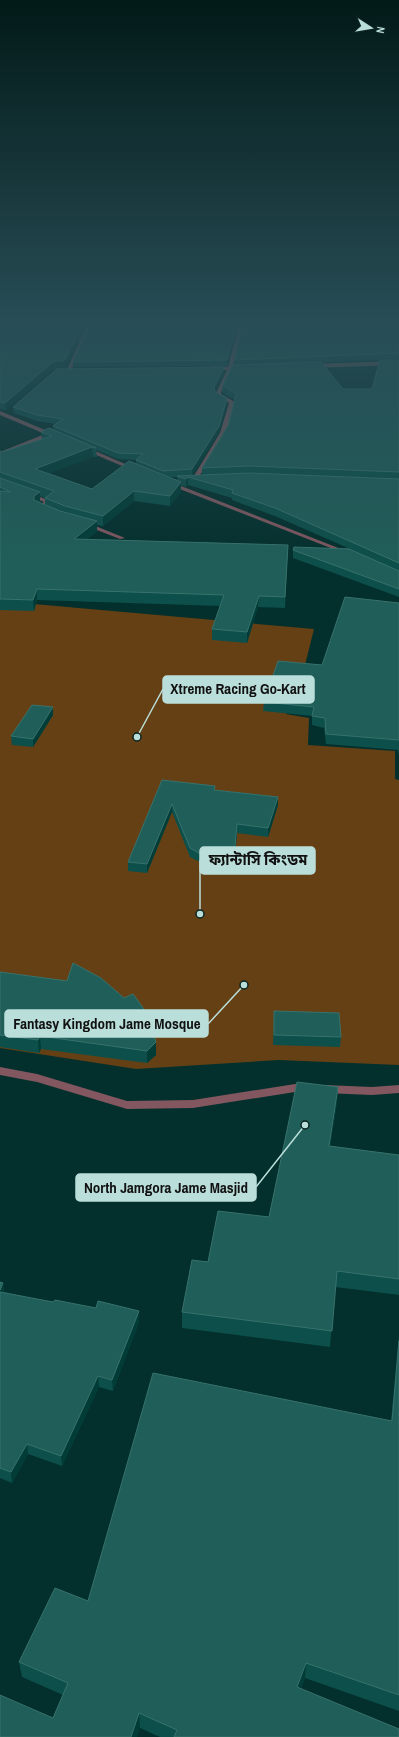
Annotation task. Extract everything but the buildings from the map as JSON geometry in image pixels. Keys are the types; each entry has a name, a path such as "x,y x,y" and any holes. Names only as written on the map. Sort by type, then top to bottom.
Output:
{"street":[{"path":"188,479 223,432 232,402"},
{"path":"6,413 63,440"},
{"path":"0,454 50,434"},
{"path":"76,445 142,472"},
{"path":"202,478 162,480 356,556"},
{"path":"23,492 50,502 37,508 50,513"},
{"path":"81,523 99,528 122,538"},
{"path":"0,1071 37,1078 127,1105 193,1104 295,1088 372,1091 399,1089"}],"shaded area":[{"path":"0,601 314,629 304,669 286,714 309,718 308,745 395,751 395,779 399,780 399,1065 279,1060 136,1069 0,1048"}],"place":[{"name":"Xtreme Racing Go-Kart","path":"137,737"},
{"name":"ফ্যান্টাসি কিংডম","path":"200,914"},
{"name":"Fantasy Kingdom Jame Mosque","path":"244,985"},
{"name":"North Jamgora Jame Masjid","path":"305,1125"}]}
